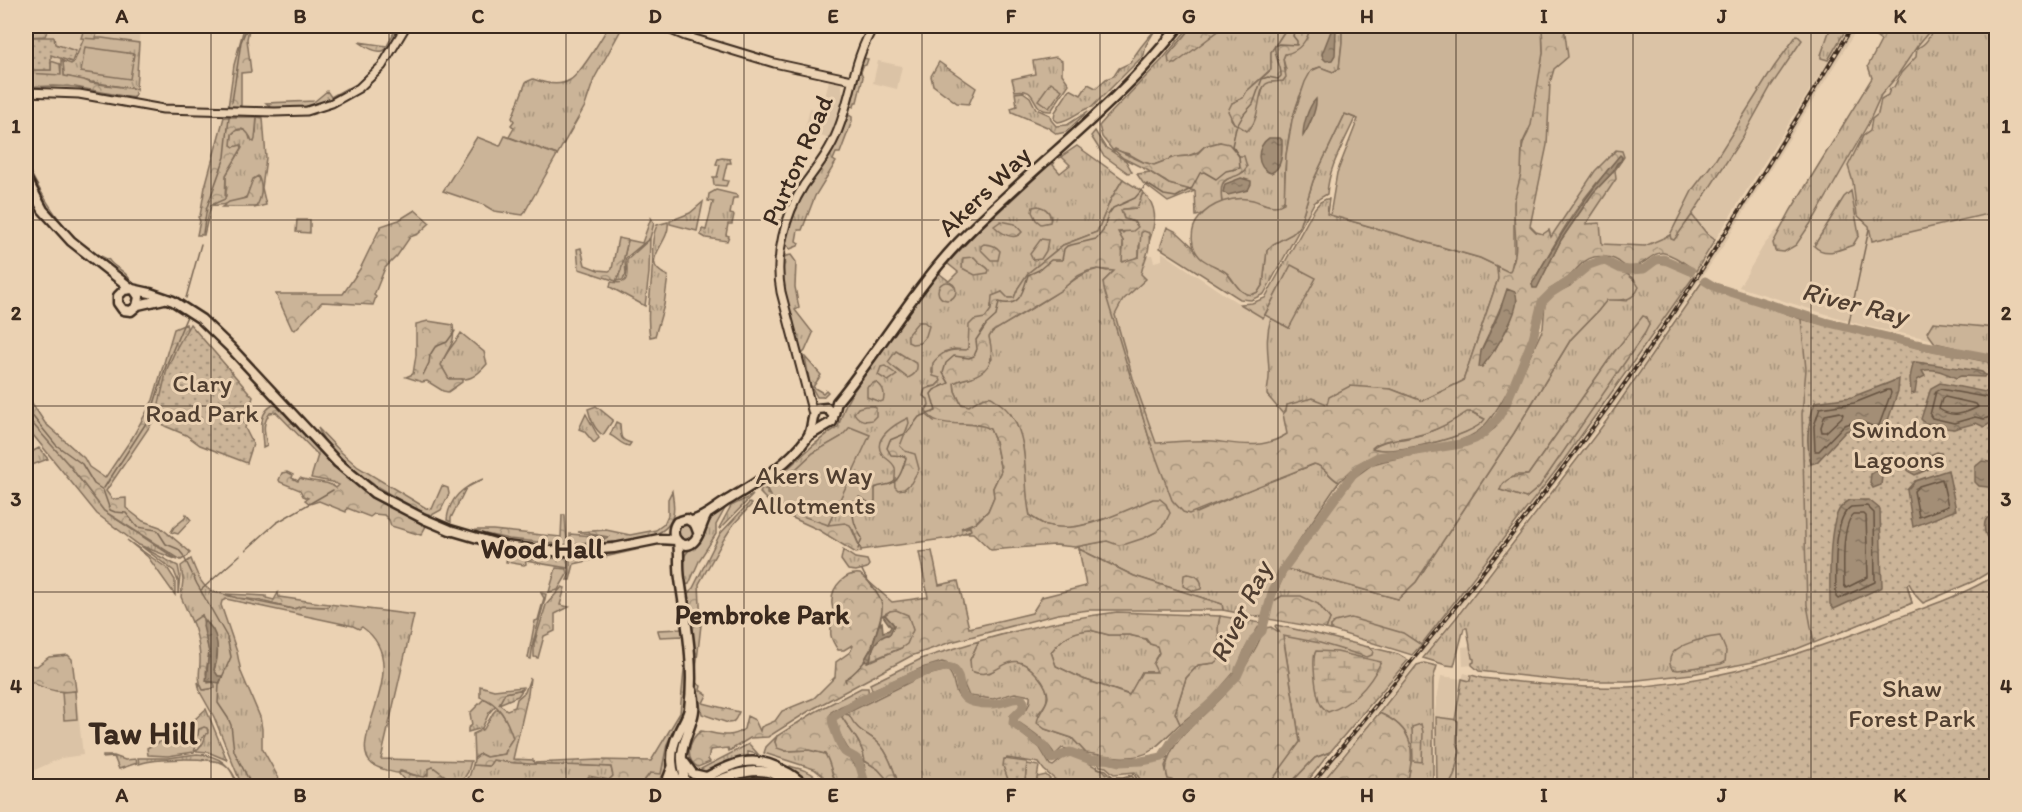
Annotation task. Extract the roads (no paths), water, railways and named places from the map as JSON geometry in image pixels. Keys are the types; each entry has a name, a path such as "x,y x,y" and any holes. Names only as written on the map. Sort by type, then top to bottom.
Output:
{"main road":[{"name":"Akers Way","path":"833,415 837,402 947,254 978,222 1074,136 1131,80 1179,26"},
{"path":"26,178 38,202 53,223 76,246 133,290 139,296 138,305"},
{"path":"112,273 119,294 118,303 123,310 132,310 138,305 164,299"},
{"path":"119,294 125,289 150,293 173,301 188,310 220,336 304,427 356,479 374,493 455,532 505,546 536,550 596,550 659,540 681,542 695,540 706,516"},
{"name":"Akers Way","path":"824,407 837,402"},
{"path":"824,407 833,415 830,424 824,427 818,425 813,417 817,409 824,407"},
{"name":"Purton Road","path":"810,435 813,417"},
{"name":"Purton Road","path":"692,521 706,516 777,470 810,435 824,427"},
{"path":"659,540 680,520 692,521 698,532"},
{"path":"665,786 671,776 674,743 688,710 690,684 689,632 680,578 681,542 674,535 674,528"},
{"path":"686,786 681,770 682,759 686,738 695,713 695,700 690,684"},
{"path":"682,759 693,774 707,782"},
{"path":"707,782 741,762 760,761 782,769 803,786"},
{"path":"673,765 677,780 686,786 730,778 743,772 763,771 774,774 792,785 803,786"},
{"path":"720,786 730,778"}],"street":[{"path":"26,92 87,95 145,107 171,109 307,111 332,103 359,88 385,62 406,26"},
{"path":"661,26 691,38 774,63 852,80"},
{"name":"Purton Road","path":"813,417 781,292 778,276 779,258 793,206 832,145 845,111 862,50 874,26"},
{"path":"26,97 34,93"},
{"path":"809,397 824,407"}],"water":[{"path":"1333,26 1336,30 1335,55 1332,60 1326,61 1322,54"},
{"path":"1316,99 1312,118 1303,136 1306,116"},
{"path":"1269,138 1282,140 1280,164 1271,173 1262,167 1259,157 1262,146"},
{"path":"1620,155 1621,161 1593,193 1561,240 1537,288 1533,288 1532,284 1562,233"},
{"path":"1241,178 1251,181 1248,190 1228,195 1223,192 1225,184"},
{"path":"1507,289 1515,292 1517,300 1515,309 1506,331 1493,352 1482,367 1479,367 1481,351 1499,313"},
{"path":"1913,363 1973,370 1985,375 1984,377 1961,376 1956,378 1935,370 1922,371 1925,376 1917,380 1915,393 1911,394 1910,378"},
{"path":"1899,379 1898,391 1882,438 1859,427 1846,431 1817,462 1811,464 1808,433 1815,402 1852,397"},
{"path":"1940,383 1996,394 1996,420 1984,427 1976,423 1954,429 1925,423 1921,419 1931,388"},
{"path":"1937,452 1941,453 1942,461 1936,466 1915,475 1908,471 1908,464"},
{"path":"1982,461 1996,463 1996,488 1979,486 1975,482 1975,467"},
{"path":"1879,469 1882,477 1881,485 1873,488 1870,483 1871,474"},
{"path":"1948,470 1956,510 1913,527 1907,490 1915,481"},
{"path":"1850,500 1869,500 1880,509 1882,587 1834,609 1830,604 1830,556 1833,529 1839,510"},
{"path":"1996,517 1996,537 1988,539 1984,528 1986,520"},
{"path":"885,615 894,625 890,634 878,640 870,661 864,661 872,647 879,624 882,622 883,632 891,627 883,616"},
{"path":"204,621 216,636 217,657 214,670 218,676 222,676 220,683 206,681 209,652"}],"waterway":[{"path":"858,549 862,538 853,518 856,502 859,497 872,504 875,501 875,488 890,484 899,477 906,458 891,455 887,448 890,440 907,433 919,417 936,411 931,394 934,390 949,383 943,373 946,363 954,356 969,358 974,356 977,349 976,340 986,325 996,316 999,302 1016,301 1022,293 1028,275 1039,270 1051,260 1062,260 1064,249 1067,246 1096,239 1103,231 1113,208 1135,198 1147,184 1164,195 1176,197 1192,188 1200,173 1204,172 1216,179 1226,171 1240,168 1239,156 1232,146 1236,128 1253,104 1262,79 1268,77 1278,79 1281,76 1275,46 1279,44 1297,45 1293,36 1296,26"},
{"path":"232,102 241,42 246,30"},
{"path":"203,233 207,207 225,157 229,117"},
{"path":"1848,327 1869,229"},
{"path":"186,298 201,244"},
{"name":"River Ray","path":"866,786 858,760 843,750 832,718 892,685 944,667 953,669 957,673 961,692 967,700 990,704 1022,699 1024,702 1022,709 1014,717 1013,723 1044,746 1052,759 1070,752 1091,760 1107,759 1119,762 1162,757 1175,736 1237,676 1254,639 1262,631 1273,590 1284,568 1361,466 1378,457 1461,444 1484,433 1498,418 1506,404 1533,338 1542,302 1589,265 1603,260 1621,269 1644,269 1656,260 1663,259 1691,271"},
{"name":"River Ray","path":"1705,281 1715,287 1825,322 1916,344 1996,359"},
{"path":"104,488 150,417 166,366 187,316"},
{"path":"423,375 435,347 447,342 455,331"},
{"path":"1985,375 1996,376"},
{"path":"26,404 30,413 56,445 82,464 94,484 103,490 110,510 126,513 137,527 157,530 166,544 178,549 183,555 227,637 231,657 219,684 218,703 231,725 234,751 252,786"},
{"path":"246,550 276,523 333,490"},
{"path":"201,590 240,555"},
{"path":"862,570 881,601 880,625"},
{"path":"846,682 845,679 866,660"},
{"name":"River Ray","path":"855,697 858,702"},
{"path":"1094,760 1098,768 1106,770 1113,777 1134,774 1141,786 1151,784 1158,786"}],"railway":[{"path":"1310,786 1507,541 1620,390 1711,255 1853,26"}],"district":[{"name":"Wood Hall","path":"542,548"},
{"name":"Pembroke Park","path":"762,614"},
{"name":"Taw Hill","path":"143,733"}],"park label":[{"name":"Clary Road Park","path":"202,398"},
{"name":"Swindon Lagoons","path":"1899,444"},
{"name":"Akers Way Allotments","path":"814,490"},
{"name":"Shaw Forest Park","path":"1912,703"}]}
